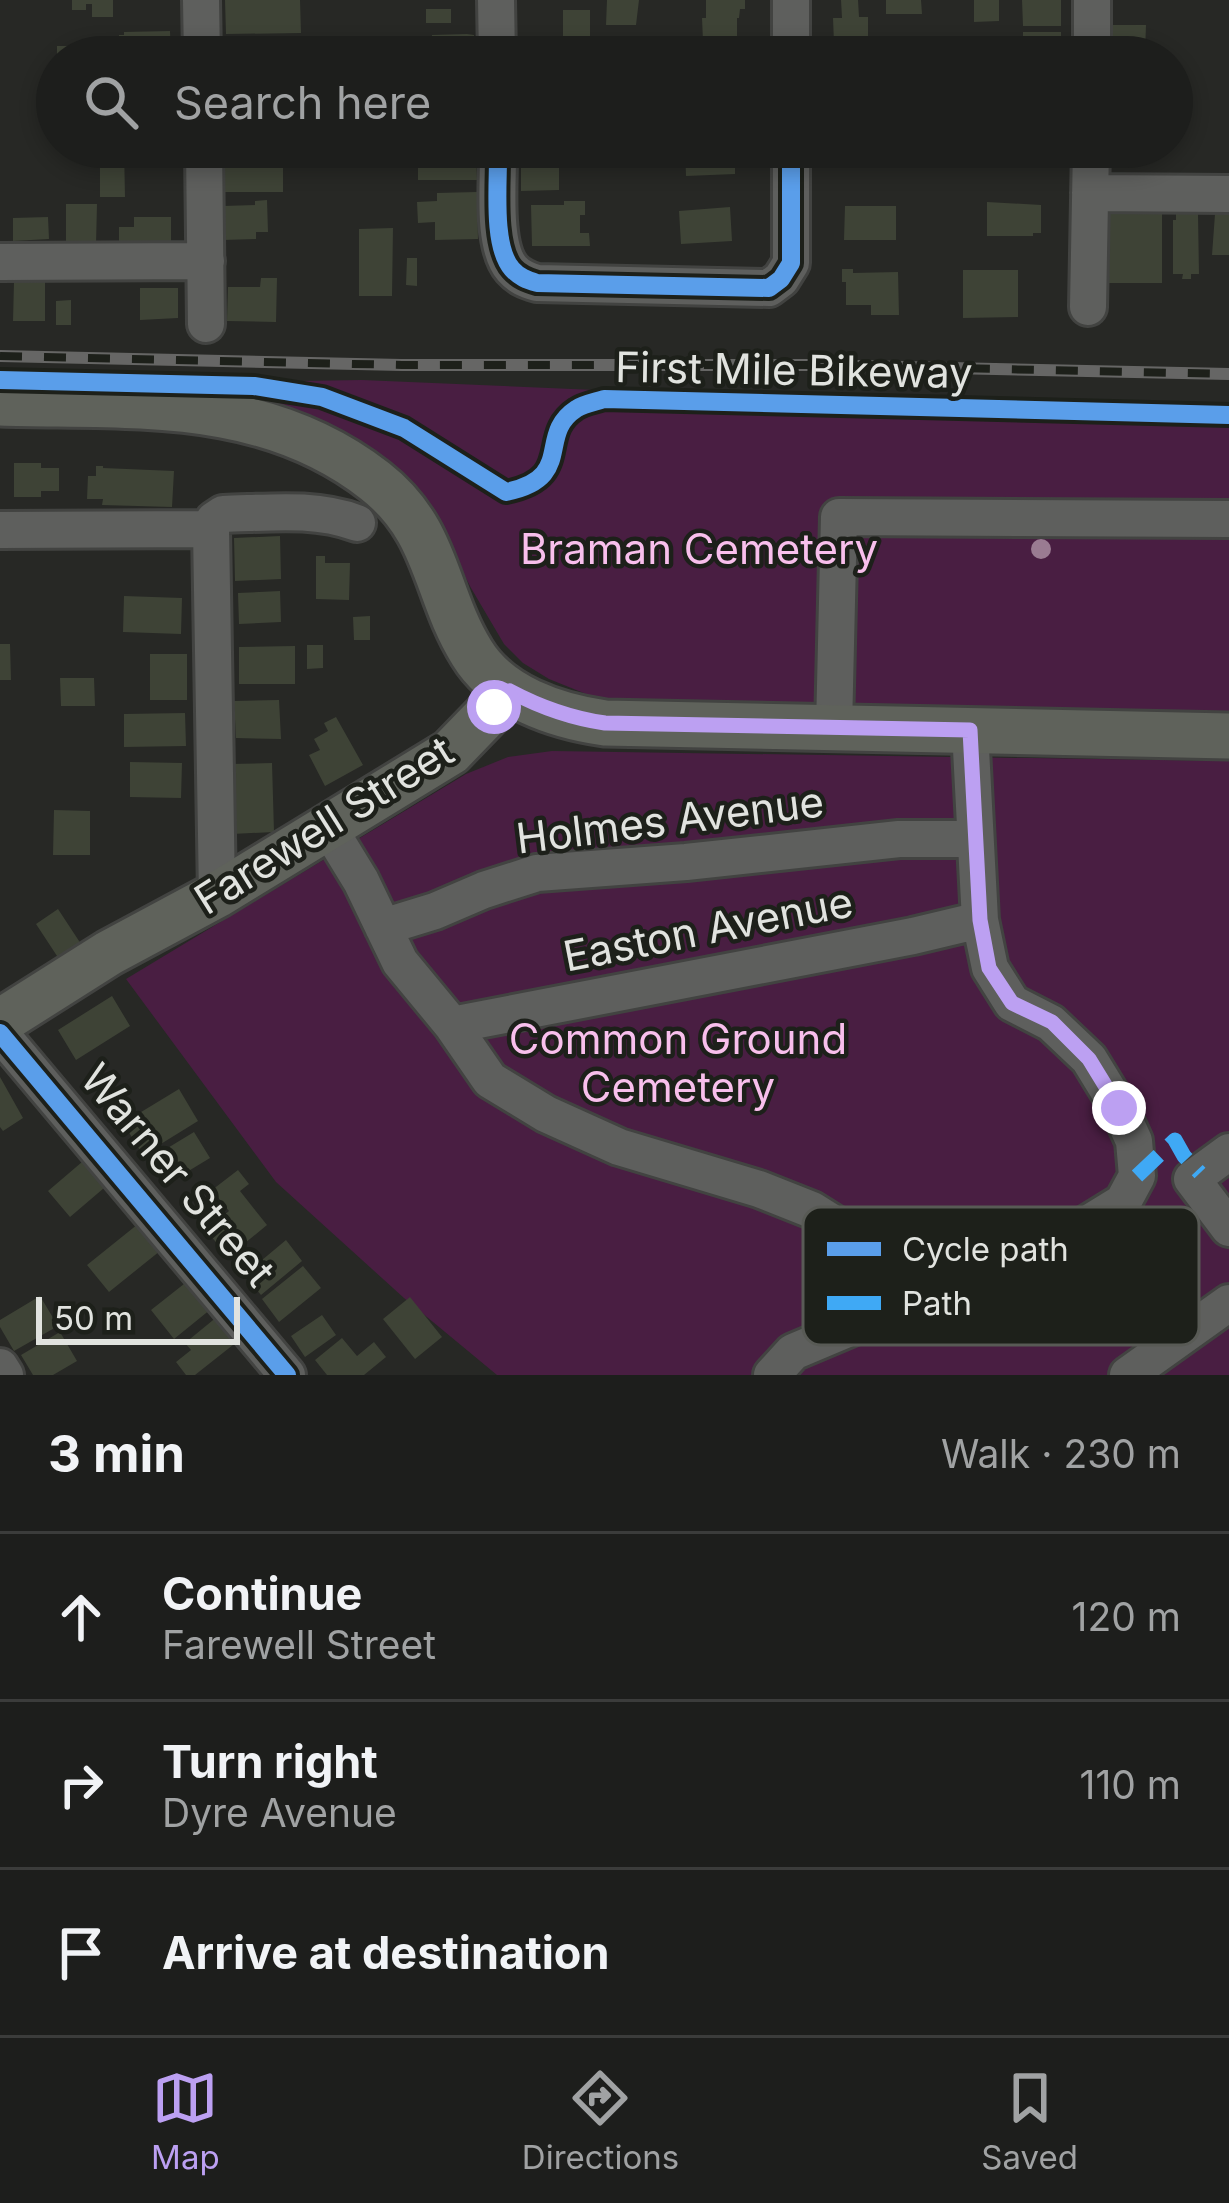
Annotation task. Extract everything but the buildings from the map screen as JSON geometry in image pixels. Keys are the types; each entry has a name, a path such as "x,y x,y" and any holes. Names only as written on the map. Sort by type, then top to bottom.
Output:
{"main road":[{"path":"0,404 218,413 282,428 349,461 380,484 411,517 433,556 473,656 510,691 579,719 1229,736"},
{"name":"Farewell Street","path":"0,1022 451,752 510,691"}],"street":[{"path":"201,0 202,36"},
{"path":"496,0 497,36"},
{"path":"791,0 791,36"},
{"path":"1092,0 1092,36"},
{"path":"204,168 206,324"},
{"path":"498,168 503,255 521,278 537,283 769,288 791,263 791,168"},
{"path":"1088,307 1091,168"},
{"path":"1090,193 1229,194"},
{"path":"0,262 206,261"},
{"path":"217,895 214,520 223,514 313,512 357,523"},
{"path":"834,728 839,517 1229,519"},
{"path":"0,530 211,529"},
{"path":"970,730 980,920 989,968 1012,1003 1052,1022 1089,1059 1119,1108 1134,1142 1137,1176 1123,1202 1115,1207"},
{"path":"328,827 361,881 400,962 490,1080 546,1114 619,1147 804,1207"},
{"name":"Holmes Avenue","path":"383,927 537,873 899,839 975,839"},
{"name":"Easton Avenue","path":"452,1025 980,920"},
{"name":"Warner Street","path":"0,1033 287,1375"},
{"path":"1229,1152 1192,1179 1229,1228"},
{"path":"1199,1324 1229,1303"},
{"path":"772,1375 793,1352 810,1345"},
{"path":"1128,1375 1170,1345"},
{"path":"0,1367 5,1375"}],"green space":[{"name":"Braman Cemetery","path":"362,380 1229,417 1229,715 601,700 549,679 504,644 433,514 390,462 330,425 242,396 235,382"},
{"name":"Common Ground Cemetery","path":"552,751 1229,761 1229,1375 497,1375 404,1298 276,1182 126,979 466,774 508,757"}],"railway":[{"path":"0,356 1229,374"}],"marked path":[{"path":"1137,1176 1175,1140 1200,1173"}],"cycle path":[{"path":"498,168 501,244 512,269 523,278 537,283 769,288 791,263 791,168"},
{"name":"First Mile Bikeway","path":"0,380 254,386 322,397 404,428 506,492 541,477 564,419 579,407 604,399 1229,415"},
{"path":"0,1033 287,1375"}],"route":[{"path":"494,707 510,691 560,713 605,723 970,730 980,920 989,968 1012,1003 1052,1022 1089,1059 1119,1108"}]}
